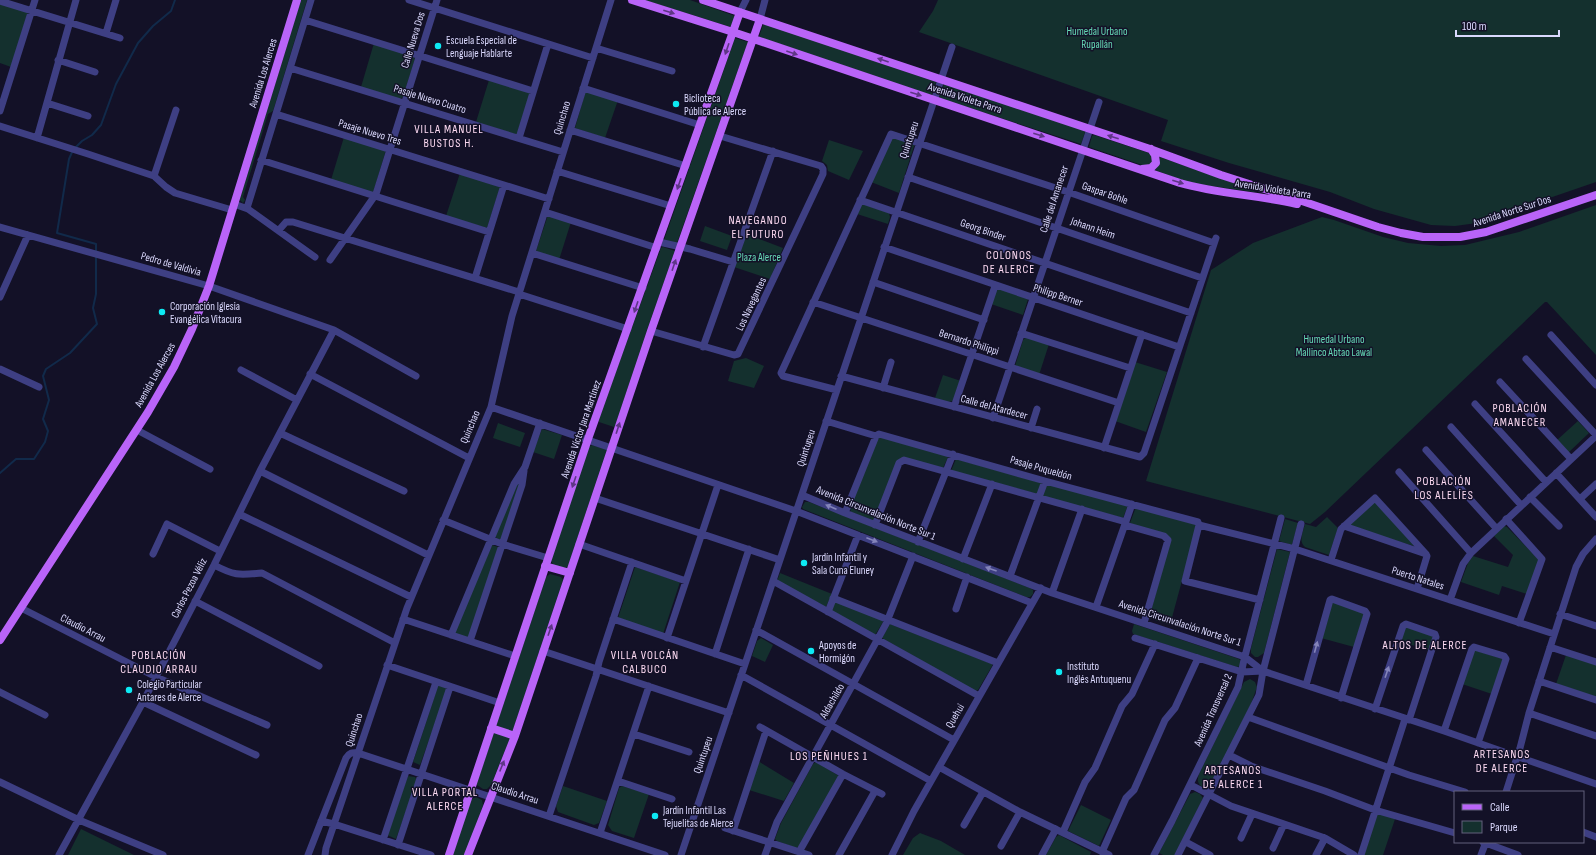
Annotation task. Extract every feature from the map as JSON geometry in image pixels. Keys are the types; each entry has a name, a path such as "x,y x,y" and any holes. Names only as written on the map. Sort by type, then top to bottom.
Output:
{"main road":[{"name":"Avenida Los Alerces","path":"0,640 137,430 174,367 192,329 209,286 297,0"},
{"name":"Avenida Violeta Parra","path":"632,0 733,32 1191,186 1318,207"},
{"name":"Avenida Violeta Parra","path":"703,0 1150,149 1221,175 1318,207"},
{"name":"Avenida Víctor Jara Martínez","path":"449,855 588,439 740,12"},
{"path":"468,855 490,796 515,736 651,331 754,40 760,19"},
{"path":"1142,169 1151,168 1156,163 1155,155 1150,149"},
{"name":"Avenida Norte Sur Dos","path":"1318,207 1401,233 1434,238 1460,237 1502,228 1596,195"},
{"path":"547,562 570,573"},
{"path":"491,728 515,736"}],"street":[{"path":"0,111 35,0"},
{"path":"37,138 76,0"},
{"path":"106,33 116,0"},
{"path":"247,208 311,0"},
{"path":"409,0 593,58"},
{"name":"Calle Nueva Dos","path":"330,260 376,196 437,0"},
{"name":"Quinchao","path":"325,855 387,665 411,597 491,407 510,324 519,293 611,0"},
{"path":"740,12 746,0"},
{"path":"760,19 765,0"},
{"path":"0,1 120,38"},
{"path":"305,20 533,91"},
{"path":"519,138 548,44"},
{"name":"Quintupeu","path":"681,855 952,47"},
{"path":"596,48 672,71"},
{"path":"58,60 95,72"},
{"name":"Pasaje Nuevo Cuatro","path":"290,68 563,152"},
{"path":"583,88 700,125"},
{"name":"Calle del Amanecer","path":"993,418 1099,102"},
{"path":"47,103 88,116"},
{"path":"154,176 176,110"},
{"name":"Pasaje Nuevo Tres","path":"276,114 549,199"},
{"path":"0,126 154,176 175,193 233,207 247,208 315,257"},
{"path":"570,130 686,166"},
{"name":"Gaspar Bohle","path":"860,200 891,134 1215,241 1202,278"},
{"name":"Los Navegantes","path":"651,331 734,356 740,352 822,174 823,169 820,166 720,136"},
{"path":"703,347 773,151"},
{"path":"262,160 489,232"},
{"path":"558,171 671,206"},
{"name":"Johann Heim","path":"908,176 1202,278"},
{"path":"475,278 504,185"},
{"path":"837,390 781,375 860,200"},
{"name":"Georg Binder","path":"860,200 1191,313"},
{"path":"545,212 658,245 680,247 733,262"},
{"path":"279,230 284,224 291,222 475,278 628,329"},
{"name":"Pedro de Valdivia","path":"0,227 209,286 334,330 416,376"},
{"path":"0,297 28,235"},
{"name":"Philipp Berner","path":"884,247 995,286 1179,347"},
{"path":"532,253 643,288"},
{"path":"1179,347 1202,278"},
{"path":"873,282 984,320"},
{"path":"954,407 995,286"},
{"name":"Bernardo Philippi","path":"813,302 1119,403"},
{"name":"Carlos Pezoa Véliz","path":"59,855 143,702 214,565 280,432 334,330"},
{"path":"1021,333 1130,368"},
{"path":"1104,448 1142,334"},
{"path":"1551,335 1596,385"},
{"name":"Calle del Atardecer","path":"841,376 1138,457 1144,453 1179,347"},
{"path":"1450,600 1463,564 1471,553 1596,435 1526,359"},
{"path":"883,388 891,362"},
{"path":"0,369 39,387"},
{"path":"241,370 297,400"},
{"path":"310,374 469,458"},
{"path":"1500,382 1571,459"},
{"path":"1475,404 1546,482"},
{"path":"491,407 796,511 1032,603"},
{"path":"1031,428 1037,409"},
{"name":"Pasaje Puqueldón","path":"826,421 876,436 879,434 953,454 1044,481 1198,522 1199,525 1274,544"},
{"path":"470,641 522,485 525,467 540,423"},
{"path":"1451,427 1522,505"},
{"path":"137,430 210,469"},
{"path":"280,432 404,491"},
{"path":"845,514 876,436"},
{"path":"1426,450 1496,528"},
{"path":"918,542 953,454"},
{"path":"875,525 901,461 904,460 1082,509 1164,536 1167,538 1168,542 1144,623"},
{"path":"451,635 492,540 514,484 525,467"},
{"path":"260,471 428,555"},
{"path":"1399,472 1471,553"},
{"path":"1556,472 1596,517"},
{"path":"1010,576 1044,481"},
{"path":"963,559 992,484"},
{"path":"1580,499 1596,484"},
{"path":"667,638 718,485"},
{"name":"Avenida Circunvalación Norte Sur 1","path":"802,495 845,514 1040,588 1245,657 1263,671 1518,756 1596,784"},
{"path":"1530,497 1559,526"},
{"path":"595,498 780,560"},
{"path":"1331,560 1342,528 1374,498 1376,498 1427,556 1416,589"},
{"path":"1096,607 1132,504"},
{"path":"1052,592 1082,509"},
{"path":"239,514 411,597"},
{"name":"Avenida Transversal 2","path":"1154,855 1191,785 1238,687 1281,518"},
{"path":"443,520 547,562"},
{"path":"1506,520 1542,559 1519,623"},
{"path":"153,554 168,524 220,551"},
{"path":"1178,855 1186,842 1260,692 1263,671 1302,524"},
{"path":"1199,525 1185,581 1260,600"},
{"path":"1344,526 1426,554"},
{"path":"828,612 858,535"},
{"path":"1506,791 1560,614 1578,563 1586,550 1596,539"},
{"path":"579,544 686,581"},
{"name":"Puerto Natales","path":"1274,544 1295,548 1554,634"},
{"path":"715,654 749,549"},
{"name":"Aldachildo","path":"765,855 777,822 888,620 913,556"},
{"path":"549,816 632,562"},
{"path":"214,565 231,574 244,575 262,573 395,643"},
{"path":"956,609 967,577"},
{"path":"773,581 979,696"},
{"name":"Quehui","path":"892,855 931,781 1040,588"},
{"path":"833,598 998,663"},
{"path":"1306,685 1330,600 1332,599 1367,612 1341,698"},
{"path":"195,600 319,666"},
{"name":"Claudio Arrau","path":"21,608 156,677 267,725"},
{"path":"1560,614 1596,626"},
{"path":"403,619 516,656"},
{"path":"613,619 745,664"},
{"path":"1360,855 1374,810 1436,635 1404,624 1375,709"},
{"path":"756,630 954,740"},
{"path":"1135,638 1242,672 1263,671"},
{"path":"1063,832 1085,782 1095,768 1122,706 1132,694 1155,644"},
{"path":"1444,731 1472,648 1474,647 1506,657 1478,743"},
{"path":"1550,647 1596,662"},
{"path":"543,651 729,713"},
{"path":"939,767 1020,812 1105,853 1126,798 1134,790 1165,720 1175,708 1198,658"},
{"path":"387,665 500,703"},
{"path":"741,675 931,781"},
{"path":"1539,681 1596,700"},
{"path":"383,840 436,682"},
{"path":"398,845 450,686"},
{"path":"600,833 649,686"},
{"path":"0,692 45,715"},
{"path":"143,702 256,755"},
{"path":"1529,713 1596,736"},
{"path":"1248,717 1389,768 1462,791"},
{"path":"733,830 763,729 878,793 839,855"},
{"path":"634,734 689,752"},
{"path":"308,855 346,758 353,752 358,752"},
{"name":"Claudio Arrau","path":"358,752 665,855"},
{"path":"1229,755 1251,766 1325,791 1374,810 1454,834"},
{"path":"799,852 843,774"},
{"path":"618,781 672,799"},
{"path":"0,782 79,820 163,855"},
{"path":"1191,785 1209,795 1252,814 1325,838 1354,855"},
{"path":"964,825 983,792"},
{"path":"1001,846 1020,812"},
{"path":"1241,838 1252,814"},
{"path":"321,821 431,855"},
{"path":"1273,848 1284,824"},
{"path":"725,828 809,855"},
{"path":"1042,855 1056,829"},
{"path":"1584,832 1596,837"},
{"path":"1316,855 1325,838"},
{"path":"1186,842 1210,855"},
{"path":"1481,855 1485,843"},
{"path":"1488,843 1518,855"}],"green space":[{"path":"301,0 307,0 273,111 268,114 243,197 245,200 243,203 240,198"},
{"path":"644,0 690,0 735,16 731,27"},
{"name":"Humedal Urbano Rupallán","path":"938,0 1596,0 1596,182 1477,223 1455,226 1431,225 1374,209 1330,192 1229,163 1161,141 1168,120 919,32 933,11"},
{"path":"0,4 28,12 11,67 0,63"},
{"path":"765,24 936,82 932,94 931,95 759,37 763,25"},
{"path":"735,38 748,42 677,243 664,240"},
{"path":"374,43 414,57 415,59 403,97 399,99 361,87"},
{"path":"489,80 530,93 517,134 476,122"},
{"path":"944,84 1084,130 1085,132 1081,144 939,98"},
{"path":"587,92 618,100 605,138 575,128 585,93"},
{"path":"1094,135 1152,154 1154,160 1148,167 1089,147 1092,136"},
{"path":"344,137 386,150 373,193 331,180"},
{"path":"891,137 915,143 899,193 871,182"},
{"path":"829,140 863,151 849,180 828,171 827,165 822,161"},
{"path":"1160,157 1255,192 1189,183 1155,170 1159,165"},
{"path":"460,173 500,187 487,228 446,216"},
{"path":"863,204 889,213 890,217 888,224 857,214 860,206"},
{"name":"Humedal Urbano Mallinco Abtao Lawal","path":"1596,205 1596,355 1547,302 1545,302 1325,512 1310,524 1146,481 1211,270 1253,243 1322,217 1383,237 1408,243 1441,246 1465,245 1519,232"},
{"path":"548,215 571,222 559,260 536,251"},
{"path":"705,226 732,236 727,250 700,241"},
{"name":"Plaza Alerce","path":"746,234 783,248 770,279 734,267"},
{"path":"663,247 675,251 614,427 599,422 599,418 661,248"},
{"path":"1000,289 1028,299 1023,315 991,304 996,291"},
{"path":"1026,337 1049,344 1039,375 1015,366 1023,340"},
{"path":"746,358 764,366 754,388 728,381 734,361"},
{"path":"1135,362 1167,372 1146,432 1115,421"},
{"path":"943,375 961,381 953,401 948,402 935,398"},
{"path":"1578,421 1589,433 1568,452 1557,440"},
{"path":"498,423 525,433 520,447 493,438"},
{"path":"542,429 562,435 554,459 533,452"},
{"path":"879,436 948,457 943,468 905,458 874,520 872,520 851,512 850,508"},
{"path":"592,445 607,450 568,566 566,568 553,565 551,560 589,447"},
{"path":"956,459 1042,483 1038,494 951,471"},
{"path":"522,476 501,540 495,537 517,483"},
{"path":"1047,484 1128,505 1123,518 1042,496"},
{"path":"1375,501 1414,544 1414,546 1351,527 1350,522"},
{"path":"805,502 809,502 1030,588 1033,590 1033,594 1030,597 1026,597 803,509 802,507"},
{"path":"1136,507 1197,525 1170,625 1149,618 1170,541 1130,523"},
{"path":"1327,517 1338,528 1329,555 1305,547 1301,539 1305,524 1316,527"},
{"path":"1285,519 1298,523 1292,545 1279,541"},
{"path":"1504,526 1507,527 1539,560 1527,594 1502,586 1499,595 1461,582 1468,563 1473,556 1508,567 1513,555 1494,536"},
{"path":"492,545 498,547 470,635 467,638 455,635 455,630"},
{"path":"1277,549 1290,552 1264,653 1258,657 1255,657 1251,653 1251,648"},
{"path":"635,567 680,582 663,634 618,618"},
{"path":"780,573 832,594 826,607 777,581"},
{"path":"550,574 561,577 563,580 512,733 491,785 487,789 483,789 477,785 477,783 546,577"},
{"path":"835,601 882,619 883,622 875,635 830,611"},
{"path":"1333,602 1364,613 1354,647 1321,638 1329,605"},
{"path":"890,624 992,664 992,666 978,690 975,691 882,638"},
{"path":"1134,624 1239,659 1241,661 1240,666 1237,667 1133,634 1132,631"},
{"path":"1406,627 1433,636 1430,651 1400,641"},
{"path":"761,638 773,645 765,662 752,656 757,641"},
{"path":"1474,650 1503,659 1492,694 1462,684"},
{"path":"1566,655 1596,665 1596,697 1556,684"},
{"path":"1250,679 1255,682 1257,687 1251,704 1210,787 1204,788 1198,782 1199,774 1244,682"},
{"path":"440,685 447,690 420,765 413,762 438,686"},
{"path":"758,761 794,783 784,801 749,790"},
{"path":"816,762 839,776 800,846 796,848 775,839 781,823 813,764"},
{"path":"408,776 415,777 417,780 396,839 387,835"},
{"path":"563,786 607,801 599,823 594,825 558,812 556,806"},
{"path":"622,786 649,794 634,838 612,831 608,825 619,788"},
{"path":"1195,792 1200,794 1203,798 1175,855 1163,855 1159,853 1190,794"},
{"path":"476,797 482,800 483,805 465,855 452,855 470,800"},
{"path":"1081,805 1111,820 1099,846 1068,831"},
{"path":"1379,813 1395,819 1383,855 1363,855 1375,816"},
{"path":"81,829 134,855 68,855"},
{"path":"920,833 941,841 965,855 903,855 913,838"},
{"path":"1059,835 1091,852 1090,855 1046,855 1056,837"}],"waterway":[{"path":"96,252 96,244 57,233 69,159 73,150 82,141 92,135 101,125 116,84 138,43 153,26 171,11 175,0"},
{"path":"0,473 16,459 34,459 45,442 48,431 43,419 49,400 43,376 46,369 70,353 97,324 93,308 96,294 96,256"}],"place":[{"name":"Escuela Especial de Lenguaje Hablarte","path":"438,46"},
{"name":"Biclioteca Pública de Alerce","path":"676,104"},
{"name":"Corporación Iglesia Evangélica Vitacura","path":"162,312"},
{"name":"Jardín Infantil y Sala Cuna Eluney","path":"804,563"},
{"name":"Apoyos de Hormigón","path":"811,651"},
{"name":"Instituto Inglés Antuquenu","path":"1059,672"},
{"name":"Colegio Particular Antares de Alerce","path":"129,690"},
{"name":"Jardín Infantil Las Tejuelitas de Alerce","path":"655,816"}],"district":[{"name":"VILLA MANUEL BUSTOS H.","path":"449,136"},
{"name":"NAVEGANDO EL FUTURO","path":"758,227"},
{"name":"COLONOS DE ALERCE","path":"1009,262"},
{"name":"POBLACIÓN AMANECER","path":"1520,415"},
{"name":"POBLACIÓN LOS ALELÍES","path":"1444,488"},
{"name":"ALTOS DE ALERCE","path":"1425,645"},
{"name":"POBLACIÓN CLAUDIO ARRAU","path":"159,662"},
{"name":"VILLA VOLCÁN CALBUCO","path":"645,662"},
{"name":"LOS PEÑIHUES 1","path":"829,756"},
{"name":"ARTESANOS DE ALERCE","path":"1502,761"},
{"name":"ARTESANOS DE ALERCE 1","path":"1233,777"},
{"name":"VILLA PORTAL ALERCE","path":"445,799"}]}
